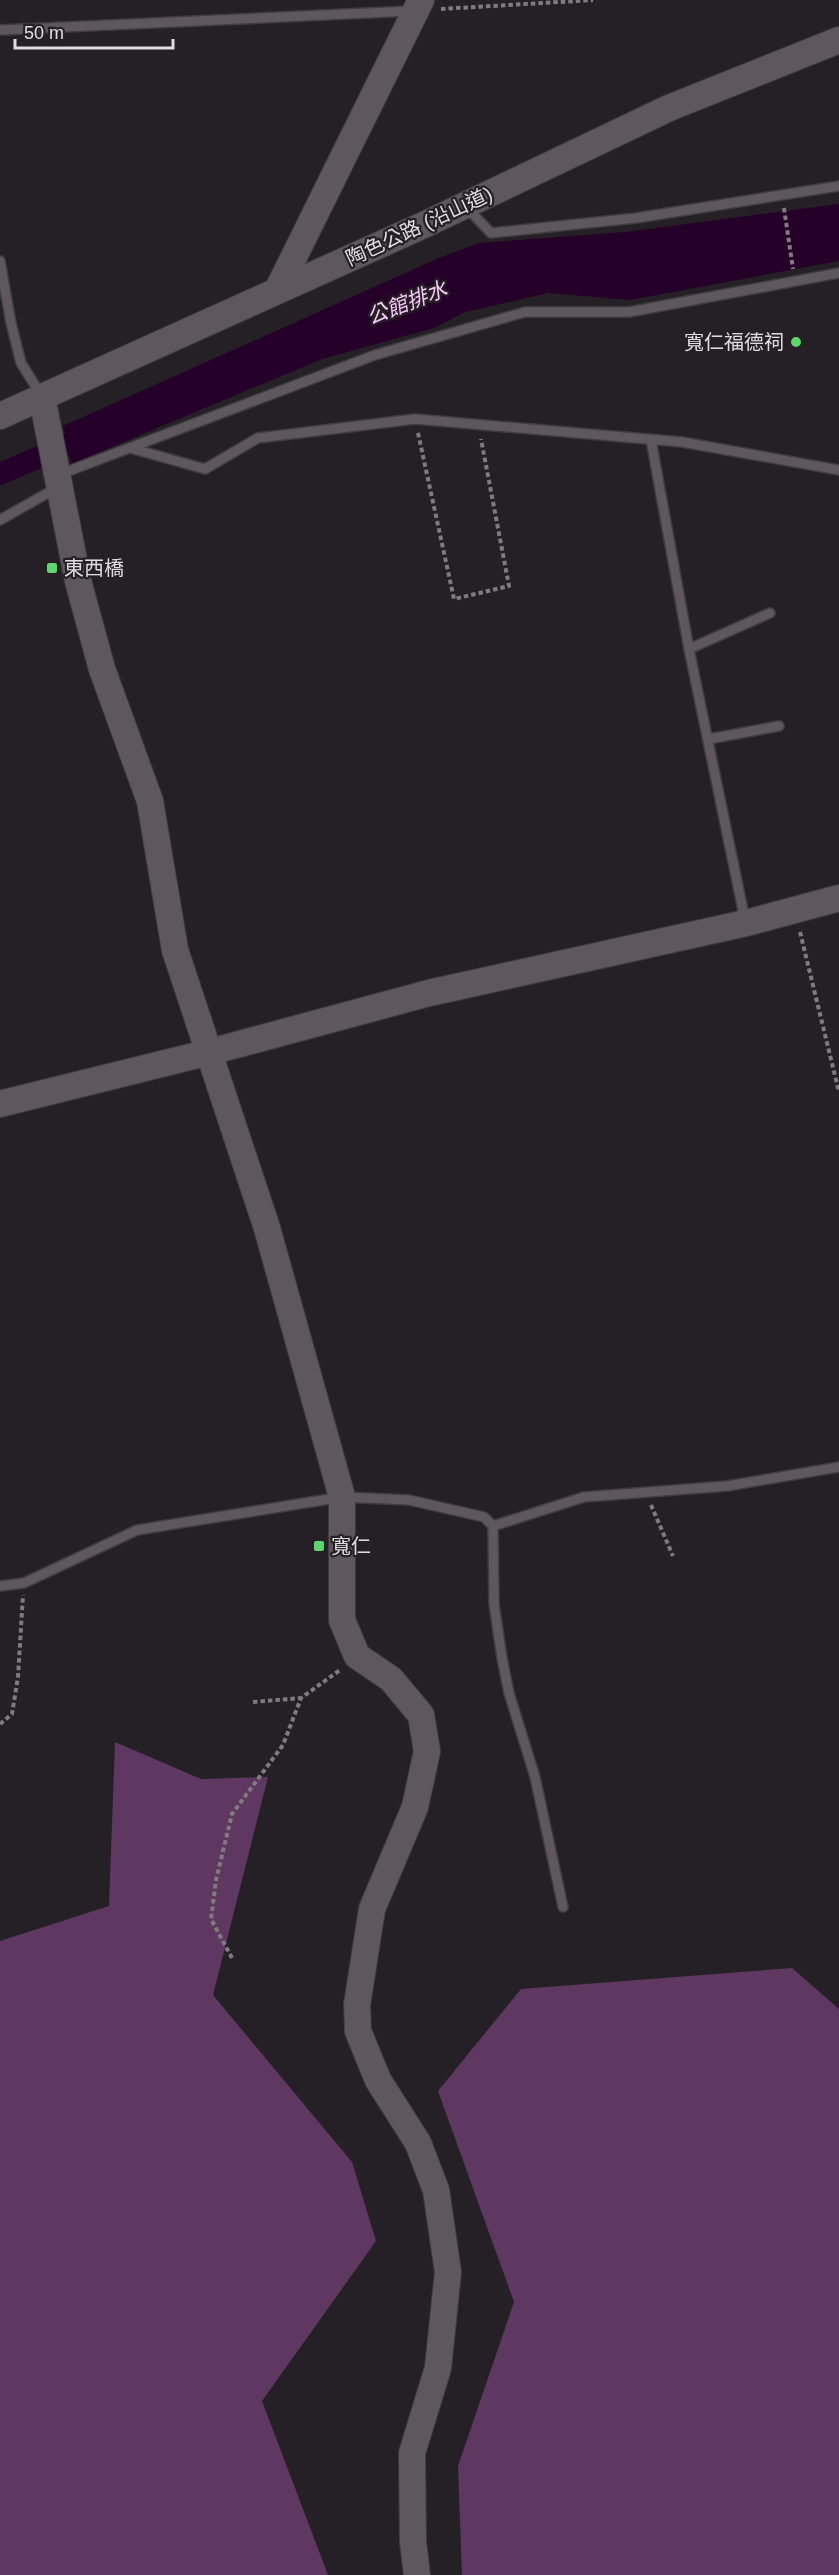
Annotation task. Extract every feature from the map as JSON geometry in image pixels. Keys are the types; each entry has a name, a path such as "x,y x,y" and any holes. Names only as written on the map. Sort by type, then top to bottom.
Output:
{"street":[{"path":"277,291 418,5"},
{"name":"陶色公路 (沿山道)","path":"0,416 465,206 669,108 839,40"},
{"path":"42,397 78,581 102,669 150,801 175,950 267,1228 342,1497 342,1620 357,1656 391,1679 421,1715 427,1751 415,1808 372,1909 357,2005 358,2031 378,2080 418,2144 436,2190 448,2272 438,2368 412,2453 413,2542 417,2575"},
{"path":"0,1104 210,1052 429,993 746,923 839,898"}],"lane":[{"path":"0,30 418,5"},
{"path":"465,206 491,233 636,218 839,186"},
{"path":"0,261 21,363 42,397"},
{"path":"0,520 60,486 66,472 375,355 525,312 629,312 839,273"},
{"path":"129,448 205,469 258,438 415,419 682,442 839,470"},
{"path":"651,440 689,649 746,923"},
{"path":"689,649 770,613"},
{"path":"709,739 779,726"},
{"path":"493,1526 584,1497 727,1486 839,1467"},
{"path":"0,1586 24,1583 137,1530 342,1497 409,1500 484,1517 493,1526 494,1604 502,1659 509,1693 535,1777 563,1906"}],"path":[{"path":"418,5 593,0"},
{"path":"782,196 795,282"},
{"path":"415,419 454,599 509,586 478,426"},
{"path":"794,909 839,1092"},
{"path":"646,1492 673,1556"},
{"path":"0,1724 12,1714 18,1677 24,1583"},
{"path":"253,1702 301,1698 332,1677 357,1656"},
{"path":"232,1958 211,1918 216,1880 232,1814 283,1745 301,1698"}],"shaded area":[{"path":"115,1742 201,1779 268,1777 213,1995 352,2162 376,2241 262,2401 328,2575 0,2575 0,1941 109,1906"},
{"path":"792,1968 839,2009 839,2575 462,2575 458,2466 514,2302 438,2091 521,1989"}],"water":[{"path":"839,204 839,261 630,300 548,293 465,312 434,328 322,359 71,464 63,426 439,258 479,243 626,232"}],"waterway":[{"name":"公館排水","path":"0,474 95,433"}],"place":[{"name":"寬仁福德祠","path":"796,342"},
{"name":"東西橋","path":"52,568"},
{"name":"寬仁","path":"319,1546"}]}
